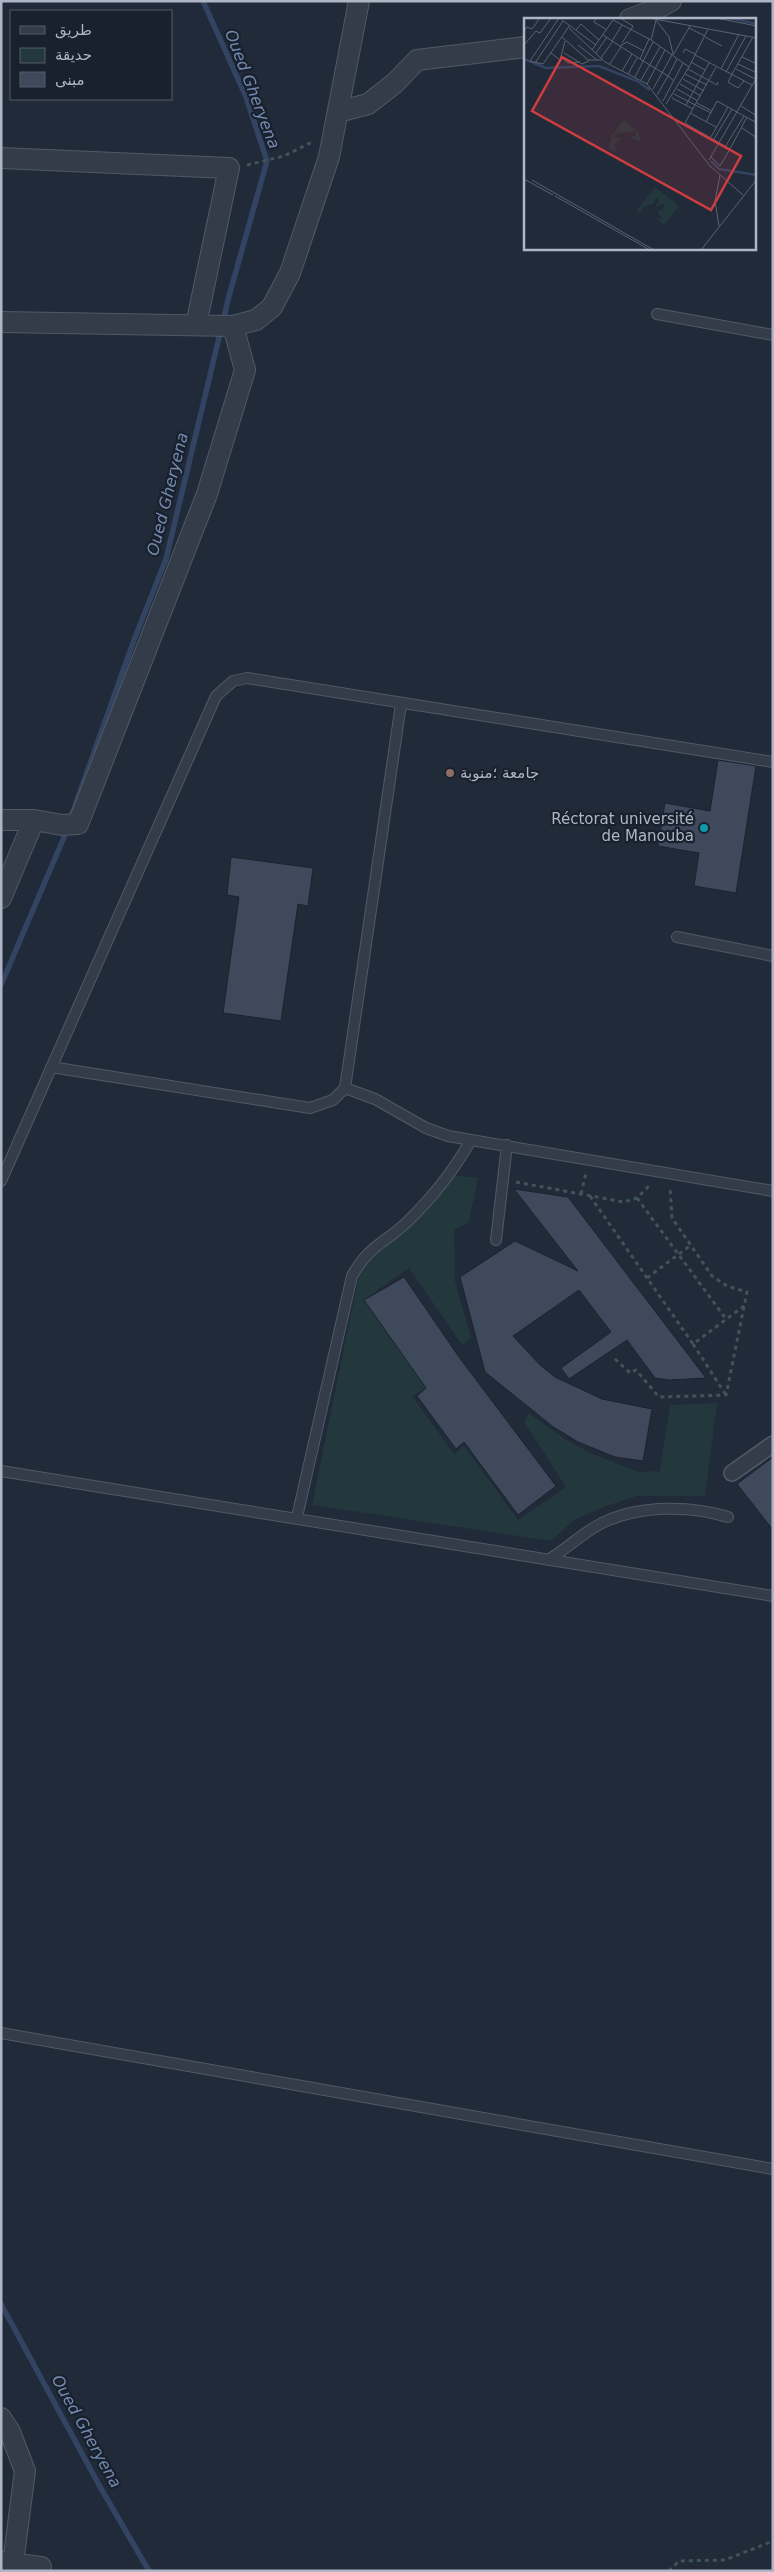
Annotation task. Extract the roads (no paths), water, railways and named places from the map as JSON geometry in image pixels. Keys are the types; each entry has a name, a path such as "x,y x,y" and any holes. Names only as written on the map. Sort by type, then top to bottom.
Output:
{"street":[{"path":"1,322 214,325 256,320 272,307 282,292 316,200 337,121 359,1"},
{"path":"633,18 655,10 671,1"},
{"path":"337,121 368,104 395,82 417,60 524,47"},
{"path":"1,158 229,168 214,325 245,370 206,494 70,824 34,820 1,820"},
{"path":"1,898 34,820"},
{"path":"732,1473 773,1444"},
{"path":"1,2418 10,2432 25,2471 7,2562 40,2567 40,2571"}],"lane":[{"path":"657,314 773,335"},
{"path":"1,1180 216,696 233,681 248,678 401,704 773,762"},
{"path":"51,1067 310,1108 333,1100 345,1088 401,704"},
{"path":"677,937 773,956"},
{"path":"345,1088 375,1098 426,1128 448,1136 773,1190"},
{"path":"297,1517 352,1276 371,1249 406,1223 424,1204 451,1171 470,1140"},
{"path":"496,1240 507,1145"},
{"path":"1,1471 297,1517 773,1596"},
{"path":"548,1560 604,1522 633,1514 664,1509 714,1512 728,1517"},
{"path":"1,2033 773,2169"}],"waterway":[{"name":"Oued Gheryena","path":"71,817 134,640 166,559 229,296 267,161 246,97 203,1"},
{"name":"Oued Gheryena","path":"1,985 68,828"},
{"name":"Oued Gheryena","path":"1,2304 99,2485 149,2571"}],"place":[{"name":"جامعة ؛منوبة","path":"450,773"},
{"name":"Réctorat université de Manouba","path":"704,828"}]}
